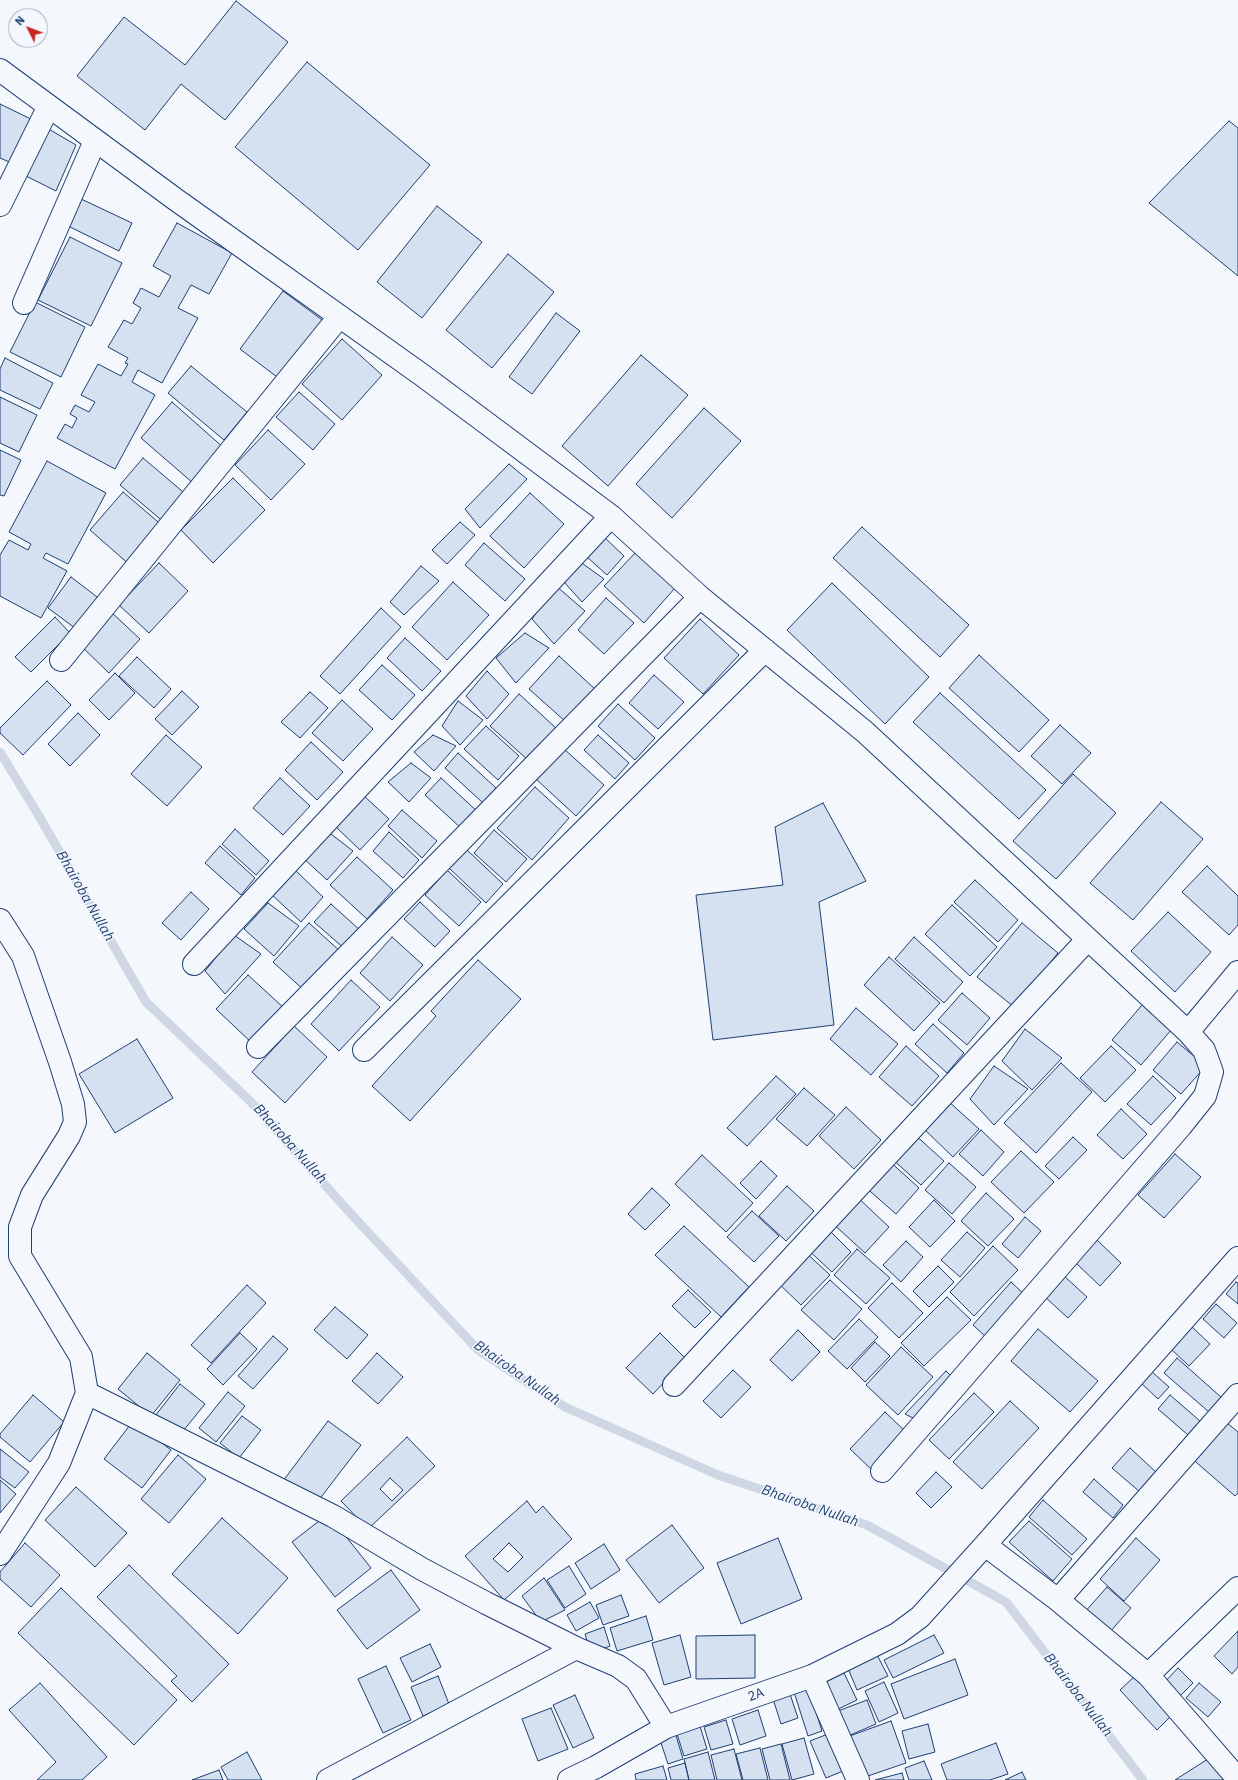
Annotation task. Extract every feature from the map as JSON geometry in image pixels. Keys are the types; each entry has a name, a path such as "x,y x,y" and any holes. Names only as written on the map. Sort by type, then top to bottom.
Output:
{"street":[{"path":"0,70 95,141 422,375 611,516 700,597 865,732 1087,940 1188,1032 1204,1050 1212,1072 1205,1096 1181,1126 882,1471"},
{"path":"0,205 49,106"},
{"path":"24,303 95,141"},
{"path":"61,660 339,317"},
{"path":"194,964 611,516"},
{"path":"258,1047 700,597"},
{"path":"364,1050 764,650"},
{"path":"0,920 23,956 60,1062 73,1104 75,1122 69,1136 32,1195 20,1227 20,1256 80,1356 87,1393 59,1463 10,1542 0,1554"},
{"path":"674,1385 1087,940"},
{"path":"1188,1032 1238,972"},
{"name":"2A","path":"569,1780 599,1774 666,1727 812,1676 897,1634 920,1617 1238,1258"},
{"path":"87,1393 333,1516 422,1569 486,1603 576,1648 618,1666 636,1679 666,1727"},
{"path":"1058,1600 1238,1395"},
{"path":"980,1551 1058,1600 1148,1675 1238,1779"},
{"path":"1148,1675 1238,1588"},
{"path":"328,1780 576,1648"},
{"path":"812,1676 858,1780"}],"building":[{"path":"236,1 288,42 225,120 181,84 145,130 77,76 124,17 185,65"},
{"path":"307,62 430,165 358,250 235,147"},
{"path":"0,104 35,121 14,164 0,158"},
{"path":"1229,121 1238,128 1238,276 1149,203"},
{"path":"47,128 76,145 56,191 24,175"},
{"path":"79,198 132,223 119,251 66,225"},
{"path":"437,206 482,242 422,318 377,282"},
{"path":"177,223 232,253 209,294 191,285 178,308 198,318 162,383 138,370 132,382 155,395 115,469 57,438 65,424 72,428 77,418 70,414 75,405 89,412 95,402 81,395 98,364 121,376 128,364 125,363 128,358 108,347 124,320 132,324 141,308 133,303 141,288 159,297 171,276 153,266"},
{"path":"70,237 122,263 91,326 38,300"},
{"path":"508,254 554,292 492,368 446,330"},
{"path":"283,291 325,322 281,380 240,349"},
{"path":"35,302 85,327 61,377 10,352"},
{"path":"556,313 580,331 532,394 509,377"},
{"path":"342,339 382,375 342,420 302,384"},
{"path":"641,355 688,395 608,486 562,446"},
{"path":"5,358 53,383 40,409 0,390 0,369"},
{"path":"191,366 247,412 224,440 168,393"},
{"path":"299,392 335,424 313,450 276,417"},
{"path":"0,397 37,415 19,452 0,443"},
{"path":"172,402 224,448 193,483 141,438"},
{"path":"704,408 741,441 672,518 636,484"},
{"path":"268,430 305,464 271,500 235,465"},
{"path":"0,450 21,460 4,496 0,495"},
{"path":"143,458 189,497 166,524 120,485"},
{"path":"47,461 106,493 68,564 46,553 43,558 67,571 41,618 0,596 0,555 9,540 28,550 31,544 9,532"},
{"path":"509,464 527,479 480,528 465,509"},
{"path":"233,478 265,510 213,563 181,530"},
{"path":"123,492 164,527 131,566 90,530"},
{"path":"530,493 564,524 524,568 490,536"},
{"path":"460,522 475,535 447,564 432,550"},
{"path":"862,527 969,625 940,657 833,558"},
{"path":"605,538 624,556 607,575 587,557"},
{"path":"484,543 525,579 505,601 465,565"},
{"path":"636,552 675,588 644,623 604,586"},
{"path":"579,561 604,579 582,602 564,582"},
{"path":"159,563 188,591 149,633 119,605"},
{"path":"421,566 439,581 404,615 390,602"},
{"path":"71,577 101,600 79,631 48,608"},
{"path":"453,582 489,615 447,660 412,627"},
{"path":"832,583 929,677 885,724 787,630"},
{"path":"555,585 585,611 554,644 532,619"},
{"path":"606,598 634,623 604,654 578,630"},
{"path":"381,608 401,627 340,694 320,676"},
{"path":"110,611 140,639 109,673 79,644"},
{"path":"55,617 70,633 31,672 15,657"},
{"path":"700,619 739,655 703,694 664,658"},
{"path":"525,633 549,648 516,683 496,658"},
{"path":"405,638 441,671 422,691 387,658"},
{"path":"979,655 1049,720 1019,752 949,688"},
{"path":"559,656 596,690 566,722 529,689"},
{"path":"137,657 171,689 154,708 119,676"},
{"path":"382,665 415,695 392,720 359,690"},
{"path":"487,671 509,694 487,719 466,696"},
{"path":"115,673 135,693 109,720 89,700"},
{"path":"654,675 684,702 658,729 629,703"},
{"path":"47,681 71,705 23,755 0,733 0,728"},
{"path":"182,691 199,707 172,735 155,719"},
{"path":"310,692 328,708 300,738 281,722"},
{"path":"940,693 1046,790 1019,819 913,722"},
{"path":"519,694 557,729 528,760 490,726"},
{"path":"342,700 373,729 343,761 312,733"},
{"path":"458,701 483,720 460,745 442,726"},
{"path":"618,704 655,738 635,760 598,726"},
{"path":"78,713 100,735 70,766 48,744"},
{"path":"1060,725 1091,753 1062,784 1031,756"},
{"path":"486,726 519,756 498,780 464,749"},
{"path":"166,735 202,767 167,806 131,774"},
{"path":"433,735 456,746 434,771 414,752"},
{"path":"598,735 629,763 615,779 584,750"},
{"path":"311,742 343,772 317,800 285,770"},
{"path":"564,749 604,785 576,816 536,779"},
{"path":"458,753 496,788 483,803 445,768"},
{"path":"411,763 431,778 409,802 388,782"},
{"path":"1073,774 1116,813 1056,879 1013,841"},
{"path":"280,778 310,806 283,835 253,808"},
{"path":"441,778 479,813 463,830 425,795"},
{"path":"535,787 569,818 532,860 497,828"},
{"path":"363,795 389,819 360,850 336,827"},
{"path":"1161,802 1203,839 1133,920 1090,883"},
{"path":"823,803 866,881 819,902 834,1025 713,1040 696,895 783,885 775,827"},
{"path":"402,810 437,841 422,858 388,826"},
{"path":"235,829 269,861 256,875 222,844"},
{"path":"494,830 527,859 506,882 474,853"},
{"path":"389,832 419,860 403,878 373,851"},
{"path":"331,834 353,851 327,880 302,857"},
{"path":"220,846 255,878 241,895 205,863"},
{"path":"466,849 503,884 486,903 449,868"},
{"path":"357,857 393,890 367,919 330,885"},
{"path":"1207,866 1238,896 1238,925 1229,935 1182,892"},
{"path":"293,868 323,897 301,922 270,893"},
{"path":"447,870 481,902 459,926 425,895"},
{"path":"975,880 1018,920 998,942 954,902"},
{"path":"191,892 209,909 181,940 162,923"},
{"path":"420,902 450,931 435,947 404,919"},
{"path":"268,903 299,926 274,956 244,929"},
{"path":"331,904 362,932 346,950 314,922"},
{"path":"952,905 997,947 970,976 925,934"},
{"path":"1168,912 1211,952 1175,992 1131,951"},
{"path":"309,923 342,953 306,992 273,962"},
{"path":"1022,923 1058,953 1014,1007 977,977"},
{"path":"234,935 261,954 225,994 205,971"},
{"path":"392,937 423,965 390,1001 360,973"},
{"path":"914,937 963,982 944,1003 895,959"},
{"path":"889,957 940,1003 914,1031 864,985"},
{"path":"478,960 521,999 410,1121 372,1086 436,1016 431,1011"},
{"path":"248,975 285,1009 253,1044 216,1009"},
{"path":"351,980 380,1007 339,1051 311,1024"},
{"path":"962,993 990,1018 967,1045 938,1020"},
{"path":"1143,1004 1172,1029 1141,1065 1112,1040"},
{"path":"856,1008 898,1044 871,1075 830,1039"},
{"path":"933,1024 964,1053 947,1073 915,1044"},
{"path":"294,1026 327,1057 285,1103 252,1072"},
{"path":"1025,1029 1062,1058 1032,1090 1002,1061"},
{"path":"137,1039 173,1098 115,1133 79,1074"},
{"path":"1177,1042 1206,1066 1181,1094 1153,1070"},
{"path":"906,1046 939,1076 912,1106 879,1077"},
{"path":"1111,1046 1136,1070 1105,1102 1080,1078"},
{"path":"1061,1063 1092,1092 1036,1153 1004,1123"},
{"path":"994,1066 1028,1089 994,1125 970,1099"},
{"path":"776,1076 796,1094 747,1146 727,1128"},
{"path":"1153,1076 1176,1098 1151,1125 1127,1104"},
{"path":"804,1088 835,1115 807,1146 776,1119"},
{"path":"947,1100 979,1129 953,1157 922,1127"},
{"path":"846,1107 881,1140 854,1169 819,1136"},
{"path":"1121,1109 1147,1134 1123,1159 1097,1135"},
{"path":"981,1130 1004,1152 983,1176 959,1154"},
{"path":"913,1133 944,1161 921,1185 890,1157"},
{"path":"1073,1137 1087,1150 1059,1179 1045,1166"},
{"path":"1021,1151 1054,1182 1024,1213 991,1182"},
{"path":"1175,1154 1201,1177 1164,1218 1138,1195"},
{"path":"702,1155 753,1203 726,1232 675,1184"},
{"path":"887,1159 919,1188 896,1214 863,1185"},
{"path":"761,1161 777,1176 756,1199 740,1183"},
{"path":"949,1163 976,1187 952,1214 925,1190"},
{"path":"787,1186 814,1211 786,1241 759,1216"},
{"path":"652,1188 670,1205 645,1230 628,1214"},
{"path":"986,1193 1014,1219 988,1246 961,1221"},
{"path":"854,1194 889,1227 865,1253 829,1220"},
{"path":"934,1200 955,1221 930,1247 909,1227"},
{"path":"752,1211 779,1236 754,1262 727,1237"},
{"path":"1025,1217 1041,1231 1018,1258 1002,1244"},
{"path":"684,1226 749,1287 721,1317 655,1255"},
{"path":"826,1227 851,1252 832,1272 806,1248"},
{"path":"967,1232 985,1248 960,1277 941,1260"},
{"path":"1097,1240 1121,1263 1100,1286 1076,1263"},
{"path":"906,1241 923,1257 901,1282 883,1265"},
{"path":"993,1246 1018,1270 974,1316 950,1292"},
{"path":"802,1249 830,1275 801,1305 774,1279"},
{"path":"857,1249 890,1278 866,1304 834,1275"},
{"path":"938,1266 954,1282 929,1307 913,1291"},
{"path":"1063,1275 1087,1297 1068,1318 1044,1296"},
{"path":"830,1280 862,1309 834,1340 801,1310"},
{"path":"1011,1282 1025,1295 987,1338 973,1325"},
{"path":"1236,1282 1238,1283 1238,1304 1226,1294"},
{"path":"892,1283 923,1313 899,1338 868,1308"},
{"path":"247,1285 266,1303 211,1363 191,1345"},
{"path":"688,1290 711,1312 695,1328 672,1306"},
{"path":"947,1297 971,1320 924,1366 901,1343"},
{"path":"1216,1304 1237,1323 1224,1338 1203,1319"},
{"path":"335,1307 368,1335 347,1359 314,1330"},
{"path":"859,1319 878,1337 847,1369 828,1351"},
{"path":"1191,1326 1210,1344 1189,1366 1170,1348"},
{"path":"1038,1329 1098,1381 1070,1412 1011,1361"},
{"path":"798,1330 820,1352 792,1381 770,1360"},
{"path":"240,1333 257,1349 223,1385 207,1369"},
{"path":"660,1333 686,1359 653,1394 626,1368"},
{"path":"273,1336 288,1349 253,1389 238,1376"},
{"path":"875,1342 890,1356 865,1382 851,1368"},
{"path":"901,1347 933,1377 898,1415 866,1385"},
{"path":"147,1353 180,1380 151,1416 118,1389"},
{"path":"377,1353 403,1377 378,1404 352,1381"},
{"path":"1177,1358 1222,1398 1209,1412 1164,1373"},
{"path":"733,1370 751,1387 721,1418 703,1401"},
{"path":"946,1371 955,1380 917,1420 905,1414"},
{"path":"1151,1371 1169,1387 1158,1399 1140,1382"},
{"path":"180,1384 205,1404 179,1436 155,1416"},
{"path":"228,1392 245,1406 216,1442 199,1428"},
{"path":"974,1393 994,1412 949,1459 929,1440"},
{"path":"33,1395 64,1422 30,1462 0,1437 0,1434"},
{"path":"1170,1395 1200,1421 1188,1435 1158,1409"},
{"path":"1010,1401 1039,1428 982,1489 953,1462"},
{"path":"885,1412 907,1433 872,1470 850,1449"},
{"path":"242,1416 261,1430 239,1458 220,1443"},
{"path":"1221,1418 1238,1432 1238,1493 1235,1496 1189,1456"},
{"path":"133,1421 171,1450 142,1488 104,1459"},
{"path":"328,1421 361,1445 315,1505 283,1481"},
{"path":"407,1437 435,1466 368,1529 341,1501","holes":["390,1478 403,1490 392,1501 380,1489"]},
{"path":"1130,1448 1157,1473 1140,1492 1112,1468"},
{"path":"0,1449 29,1472 15,1488 0,1477"},
{"path":"178,1455 206,1479 169,1523 141,1499"},
{"path":"936,1472 952,1487 931,1508 916,1493"},
{"path":"1094,1479 1123,1505 1113,1518 1083,1492"},
{"path":"0,1480 16,1494 0,1513"},
{"path":"76,1487 127,1533 95,1567 45,1520"},
{"path":"1043,1500 1087,1539 1072,1555 1029,1517"},
{"path":"527,1501 536,1513 543,1506 572,1539 504,1600 465,1556","holes":["509,1543 523,1557 508,1572 493,1559"]},
{"path":"328,1514 371,1568 335,1597 292,1542"},
{"path":"222,1518 288,1578 238,1634 172,1574"},
{"path":"1029,1521 1072,1559 1053,1581 1009,1542"},
{"path":"672,1525 704,1568 659,1603 626,1560"},
{"path":"778,1538 802,1599 741,1624 717,1563"},
{"path":"1136,1538 1160,1560 1124,1601 1100,1579"},
{"path":"25,1543 60,1575 31,1607 0,1579 0,1572"},
{"path":"604,1544 620,1570 591,1589 575,1563"},
{"path":"129,1565 229,1664 192,1702 171,1681 177,1676 97,1597"},
{"path":"569,1566 586,1594 565,1608 547,1580"},
{"path":"391,1570 420,1610 367,1649 337,1610"},
{"path":"544,1578 565,1610 541,1622 522,1596"},
{"path":"1107,1587 1131,1608 1108,1634 1084,1613"},
{"path":"61,1588 177,1700 134,1745 18,1633"},
{"path":"621,1595 629,1616 603,1625 596,1605"},
{"path":"590,1602 599,1618 576,1631 567,1615"},
{"path":"646,1616 653,1640 617,1651 610,1628"},
{"path":"604,1627 610,1646 591,1653 585,1634"},
{"path":"1238,1631 1238,1667 1232,1674 1214,1656"},
{"path":"680,1635 691,1677 664,1685 652,1643"},
{"path":"755,1635 755,1678 696,1679 696,1636"},
{"path":"934,1635 944,1653 893,1678 884,1660"},
{"path":"430,1644 441,1667 412,1682 400,1658"},
{"path":"875,1651 888,1676 857,1690 847,1666"},
{"path":"955,1659 968,1695 904,1719 891,1684"},
{"path":"386,1666 411,1720 383,1733 358,1679"},
{"path":"1178,1668 1193,1683 1176,1700 1161,1686"},
{"path":"844,1673 857,1700 832,1712 819,1685"},
{"path":"1136,1675 1173,1714 1157,1730 1120,1690"},
{"path":"438,1676 449,1704 423,1716 411,1687"},
{"path":"884,1682 898,1713 879,1722 865,1691"},
{"path":"40,1683 107,1757 82,1780 37,1780 56,1762 9,1710"},
{"path":"1199,1683 1221,1702 1208,1717 1186,1698"},
{"path":"808,1687 822,1731 808,1736 794,1692"},
{"path":"790,1694 798,1718 781,1724 773,1699"},
{"path":"575,1695 594,1738 573,1748 553,1705"},
{"path":"867,1700 876,1724 848,1736 838,1711"},
{"path":"551,1708 568,1749 538,1761 522,1719"},
{"path":"758,1710 766,1736 740,1745 732,1719"},
{"path":"726,1720 733,1744 711,1750 704,1727"},
{"path":"891,1721 906,1763 862,1778 847,1737"},
{"path":"928,1724 935,1752 909,1759 902,1731"},
{"path":"700,1726 707,1749 684,1756 677,1734"},
{"path":"675,1732 683,1759 668,1764 659,1737"},
{"path":"833,1732 848,1769 826,1778 810,1741"},
{"path":"804,1738 814,1774 792,1780 782,1744"},
{"path":"996,1743 1008,1774 990,1780 947,1780 941,1764"},
{"path":"781,1744 790,1780 770,1780 762,1749"},
{"path":"760,1748 768,1780 743,1780 736,1754"},
{"path":"734,1749 742,1780 717,1780 711,1755"},
{"path":"247,1752 262,1780 228,1780 221,1767"},
{"path":"708,1752 715,1780 689,1780 684,1759"},
{"path":"1208,1759 1232,1780 1175,1780"},
{"path":"924,1761 932,1780 909,1780 905,1768"},
{"path":"685,1763 689,1780 671,1780 668,1768"},
{"path":"663,1766 667,1780 636,1780 635,1774"},
{"path":"219,1770 223,1780 192,1780"},
{"path":"1022,1772 1026,1780 1005,1780"},
{"path":"902,1773 904,1780 875,1780"}],"waterway":[{"name":"Bhairoba Nullah","path":"0,752 39,816 146,1002 251,1102 351,1214 478,1350 565,1407 718,1475 867,1525 1006,1602 1143,1780"}]}
